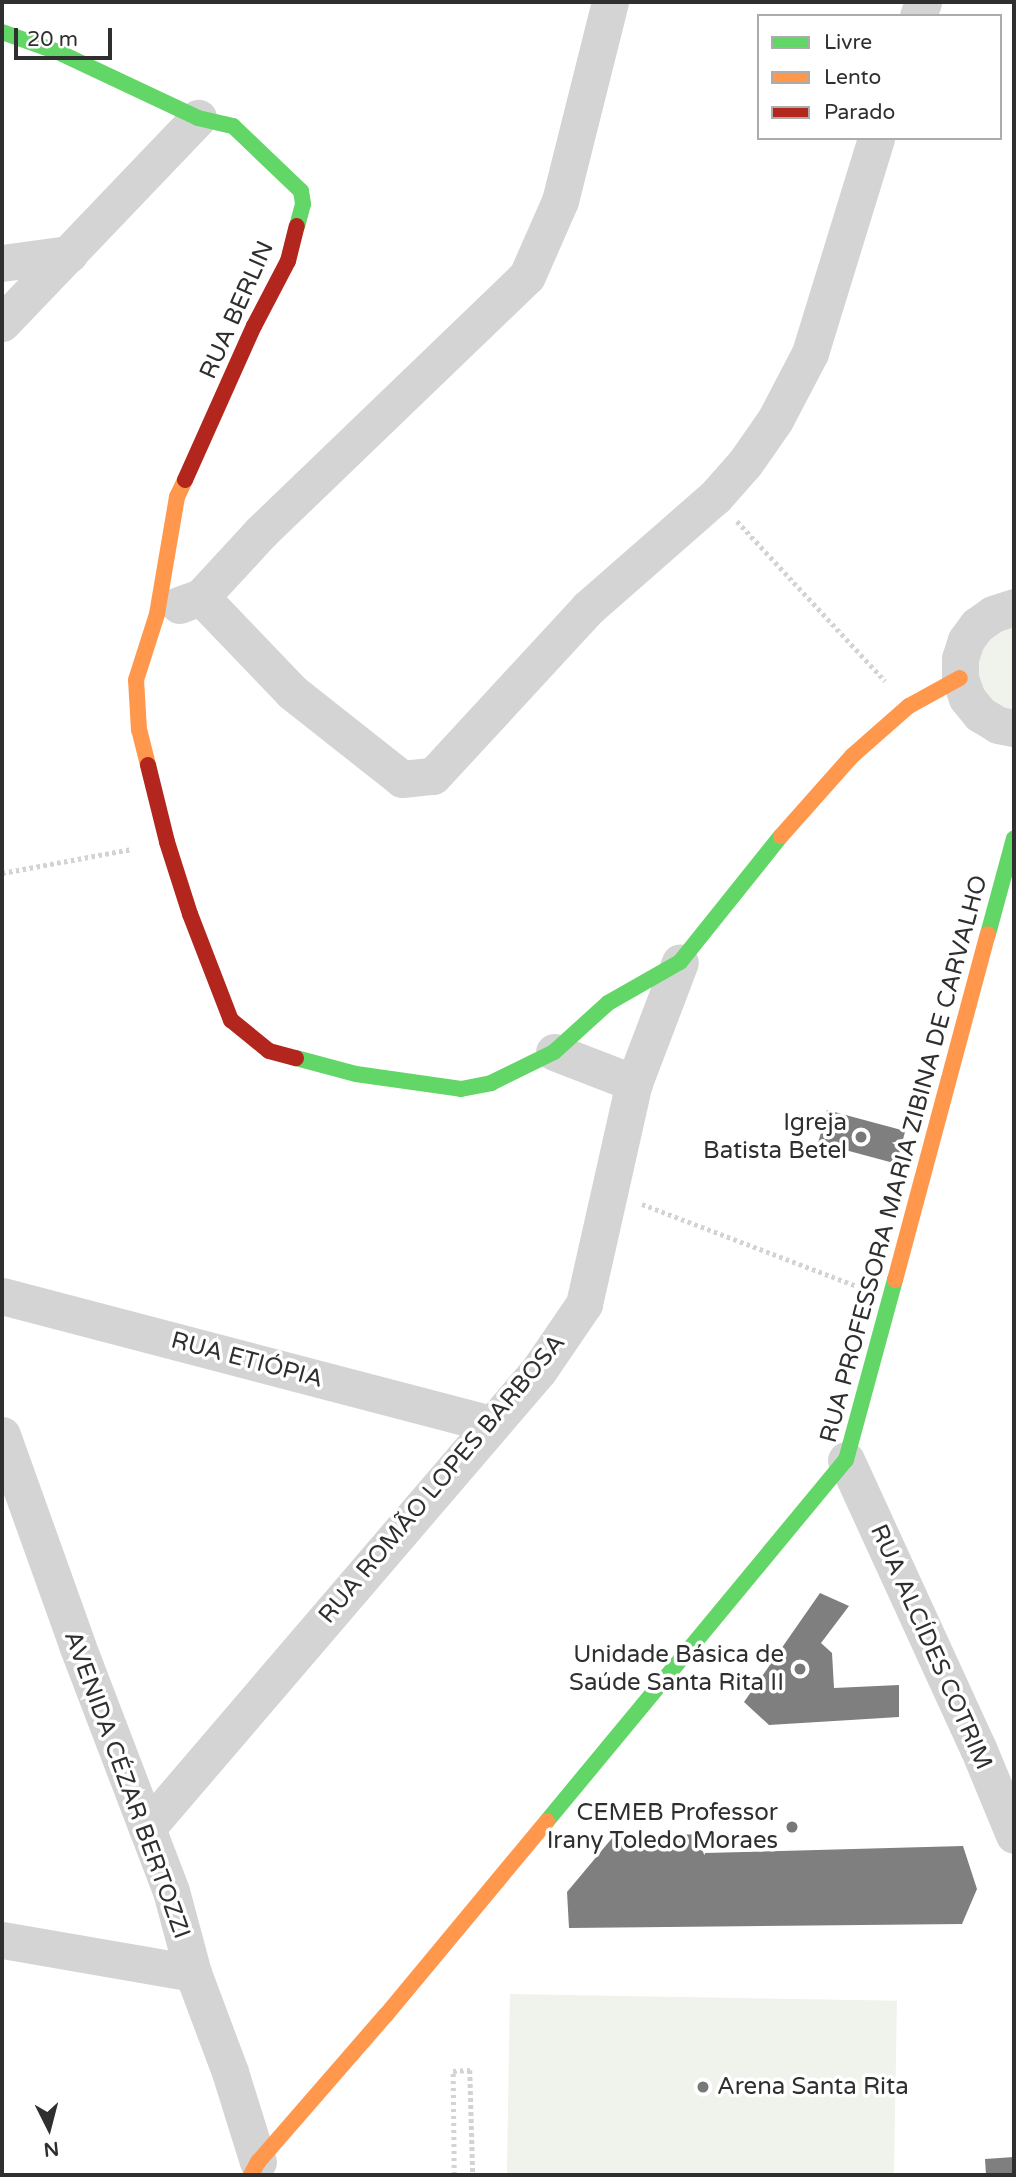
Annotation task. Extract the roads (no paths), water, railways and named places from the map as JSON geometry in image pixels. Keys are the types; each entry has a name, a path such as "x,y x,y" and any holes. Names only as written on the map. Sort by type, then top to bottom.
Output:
{"street":[{"path":"157,614 201,597 261,532 527,276 559,201 603,7"},
{"name":"RUA BERLIN","path":"2,32 58,52 198,118 233,126 301,191 303,204 288,261 254,326 177,497 157,614 136,680 139,730 167,842 190,914 231,1020 269,1051 356,1074 461,1089 491,1083 554,1052 608,1003 680,962"},
{"path":"2,323 198,118"},
{"path":"201,597 292,692 402,779 433,776 588,608 715,497 745,463 775,420 810,353 875,140"},
{"path":"2,263 69,254"},
{"path":"1014,607 993,614 977,625 966,640 960,659 960,678 967,698 980,714 998,725 1014,728"},
{"path":"680,962 767,852 852,756 909,706 960,678"},
{"name":"RUA PROFESSORA MARIA ZIBINA DE CARVALHO","path":"255,2169 846,1460 1014,838"},
{"name":"RUA ROMÃO LOPES BARBOSA","path":"147,1828 539,1370 584,1304 634,1083 680,962"},
{"path":"554,1052 634,1083"},
{"name":"RUA ETIÓPIA","path":"2,1296 491,1424"},
{"name":"AVENIDA CÉZAR BERTOZZI","path":"2,1435 171,1891 193,1973 255,2169"},
{"name":"RUA ALCÍDES COTRIM","path":"846,1460 978,1748 1014,1835"},
{"path":"2,1940 193,1973"}],"place":[{"name":"Igreja Batista Betel","path":"861,1137"},
{"name":"Unidade Básica de Saúde Santa Rita II","path":"800,1669"},
{"name":"CEMEB Professor Irany Toledo Moraes","path":"792,1827"},
{"name":"Arena Santa Rita","path":"703,2087"}]}
